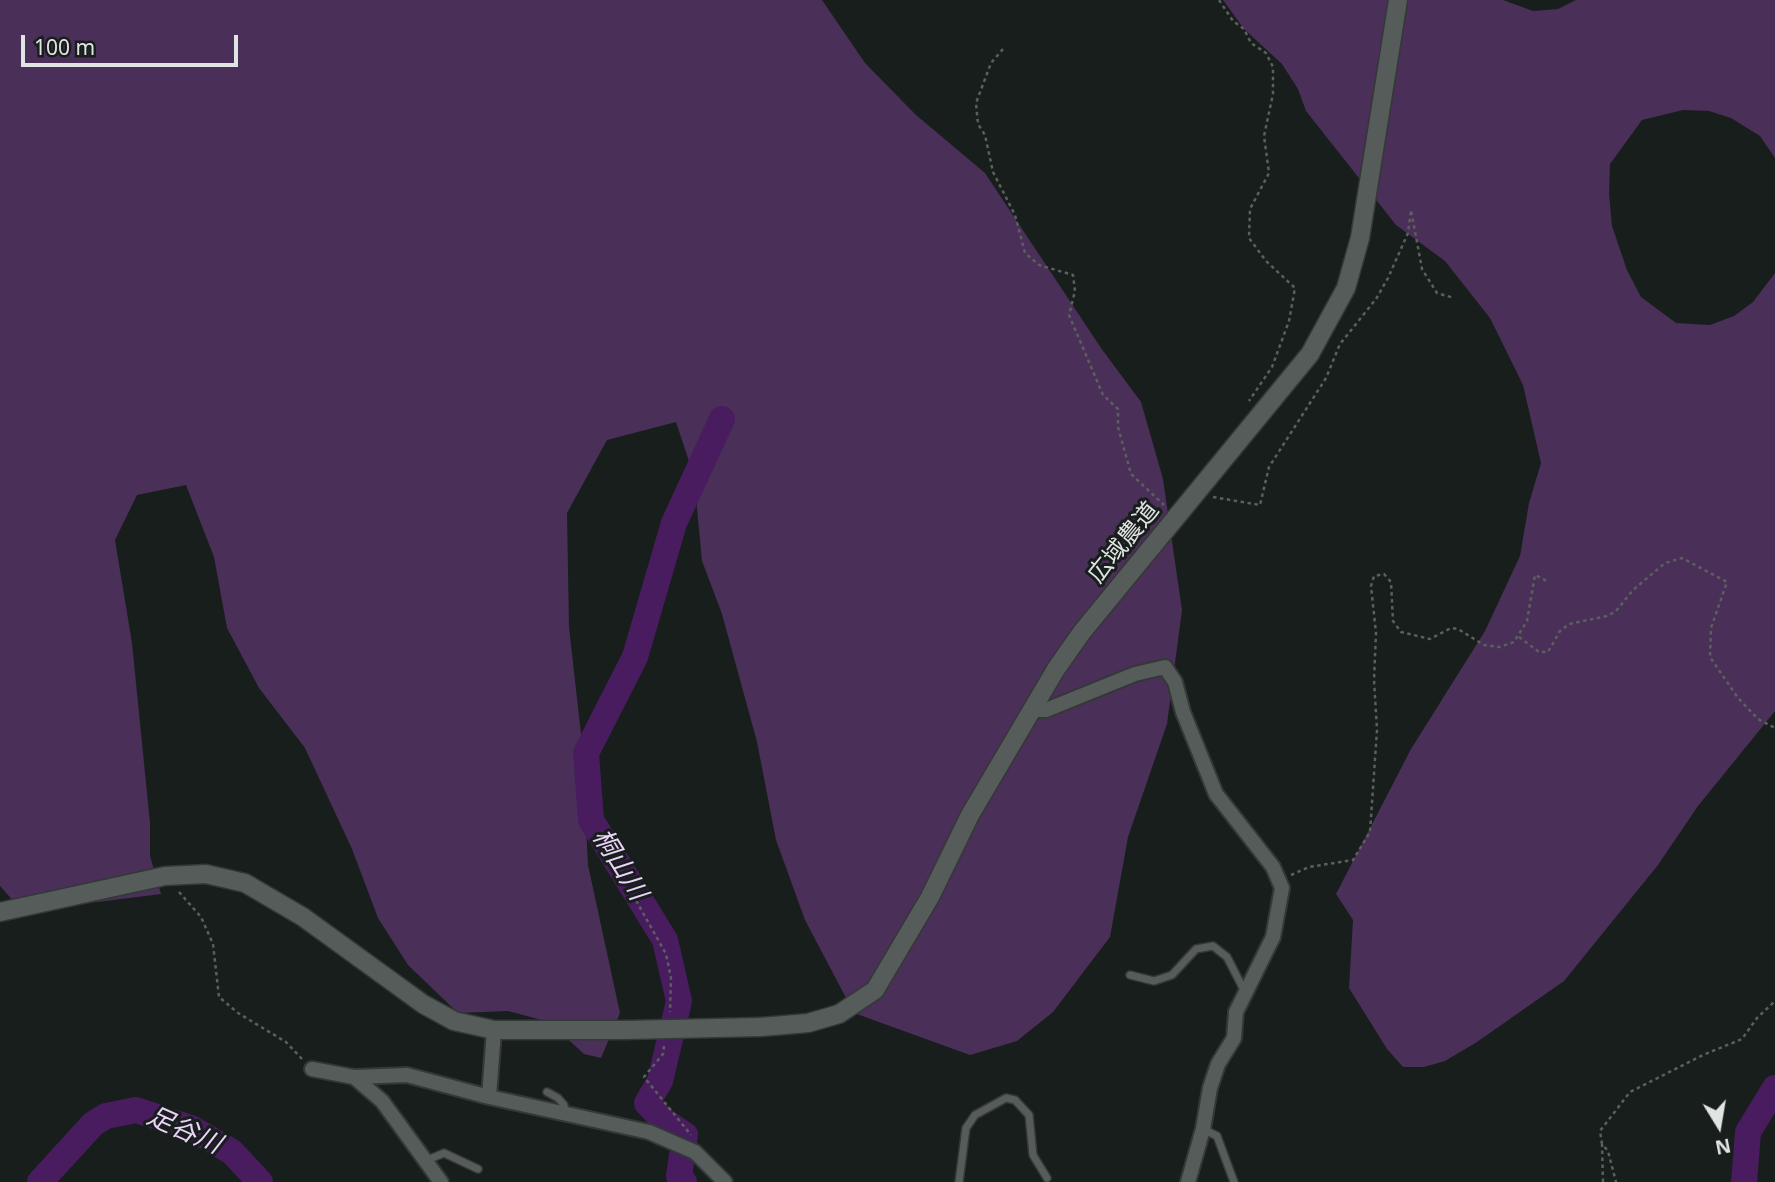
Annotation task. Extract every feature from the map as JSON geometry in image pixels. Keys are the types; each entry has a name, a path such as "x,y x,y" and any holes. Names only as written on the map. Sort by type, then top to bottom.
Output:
{"street":[{"name":"広域農道","path":"0,912 165,876 206,874 245,883 303,917 423,1004 454,1021 494,1030 761,1027 808,1023 839,1014 876,990 930,897 970,815 1031,710 1082,632 1310,354 1346,288 1367,200 1398,0"},
{"path":"1031,710 1046,710 1135,674 1165,667 1175,682 1216,794 1273,867 1282,888 1273,937 1236,1012 1234,1038 1218,1064 1210,1088 1203,1129 1188,1182"},
{"path":"489,1097 494,1030"},
{"path":"312,1069 354,1077 407,1075 489,1097 649,1132 705,1160 725,1182"},
{"path":"354,1077 382,1101 441,1182"}],"lane":[{"path":"1130,975 1154,981 1172,975 1196,949 1213,946 1227,957 1235,978 1245,993"},
{"path":"548,1092 564,1105 565,1112"},
{"path":"958,1182 965,1128 975,1115 1006,1098 1015,1100 1029,1115 1033,1155 1047,1178"},
{"path":"1203,1129 1217,1136 1234,1182"},
{"path":"424,1161 444,1153 478,1169"}],"path":[{"path":"1219,0 1233,21 1244,29 1251,43 1266,53 1273,66 1272,94 1264,136 1269,173 1250,209 1249,238 1266,261 1273,264 1295,288 1289,321 1272,367 1245,407"},
{"path":"1003,48 987,69 976,103 978,124 985,135 993,172 1015,215 1025,253 1039,265 1073,275 1075,291 1069,315 1103,395 1118,409 1118,427 1131,474 1176,517"},
{"path":"1196,494 1260,505 1269,467 1326,378 1340,344 1376,299 1388,278 1408,233 1410,210 1422,270 1437,293 1454,298"},
{"path":"1519,638 1539,652 1548,652 1560,631 1569,624 1607,616 1616,611 1633,590 1665,563 1682,558 1727,582 1711,628 1710,657 1738,698 1758,719 1775,728"},
{"path":"1282,888 1287,876 1353,860 1370,832 1377,730 1374,680 1376,633 1371,586 1374,576 1384,575 1391,582 1393,621 1401,632 1430,639 1451,628 1458,629 1485,645 1500,647 1519,638 1527,621 1535,575 1547,581"},
{"path":"165,876 201,917 214,944 219,997 238,1013 286,1042 312,1069"},
{"path":"1603,1182 1600,1131 1630,1093 1703,1055 1742,1040 1757,1018 1775,1001"},
{"path":"1602,1144 1608,1152 1616,1182"}],"shaded area":[{"path":"0,0 822,0 865,63 916,115 985,173 1101,348 1141,402 1163,479 1182,610 1167,724 1128,837 1110,937 1053,1012 1017,1041 970,1055 854,1013 805,920 776,840 757,742 722,614 702,561 694,476 676,422 607,440 567,513 569,627 582,743 588,865 620,1013 601,1058 584,1054 549,1022 508,1011 458,1013 408,965 378,918 352,849 305,748 259,688 227,628 214,557 186,485 137,495 115,540 132,643 150,823 150,856 161,894 74,905 17,905 0,886"},
{"path":"1223,0 1503,0 1533,11 1558,9 1576,0 1775,0 1775,158 1760,136 1731,118 1709,111 1683,110 1642,120 1610,164 1609,194 1612,226 1627,270 1641,297 1676,323 1710,325 1734,316 1753,302 1775,273 1775,711 1698,806 1658,865 1564,981 1477,1042 1445,1061 1424,1067 1403,1067 1387,1049 1349,988 1353,920 1336,894 1411,749 1485,631 1520,556 1529,503 1541,463 1523,385 1490,318 1445,261 1396,225 1306,111 1298,89 1282,64 1244,29"}],"waterway":[{"name":"桐山川","path":"684,1182 679,1176 685,1135 663,1120 647,1103 660,1081 679,1001 665,940 591,820 586,753 635,657 674,523 722,419"},
{"path":"1744,1182 1748,1132 1775,1088"},
{"name":"足谷川","path":"40,1182 93,1124 106,1116 136,1110 191,1128 232,1152 260,1182"}]}
